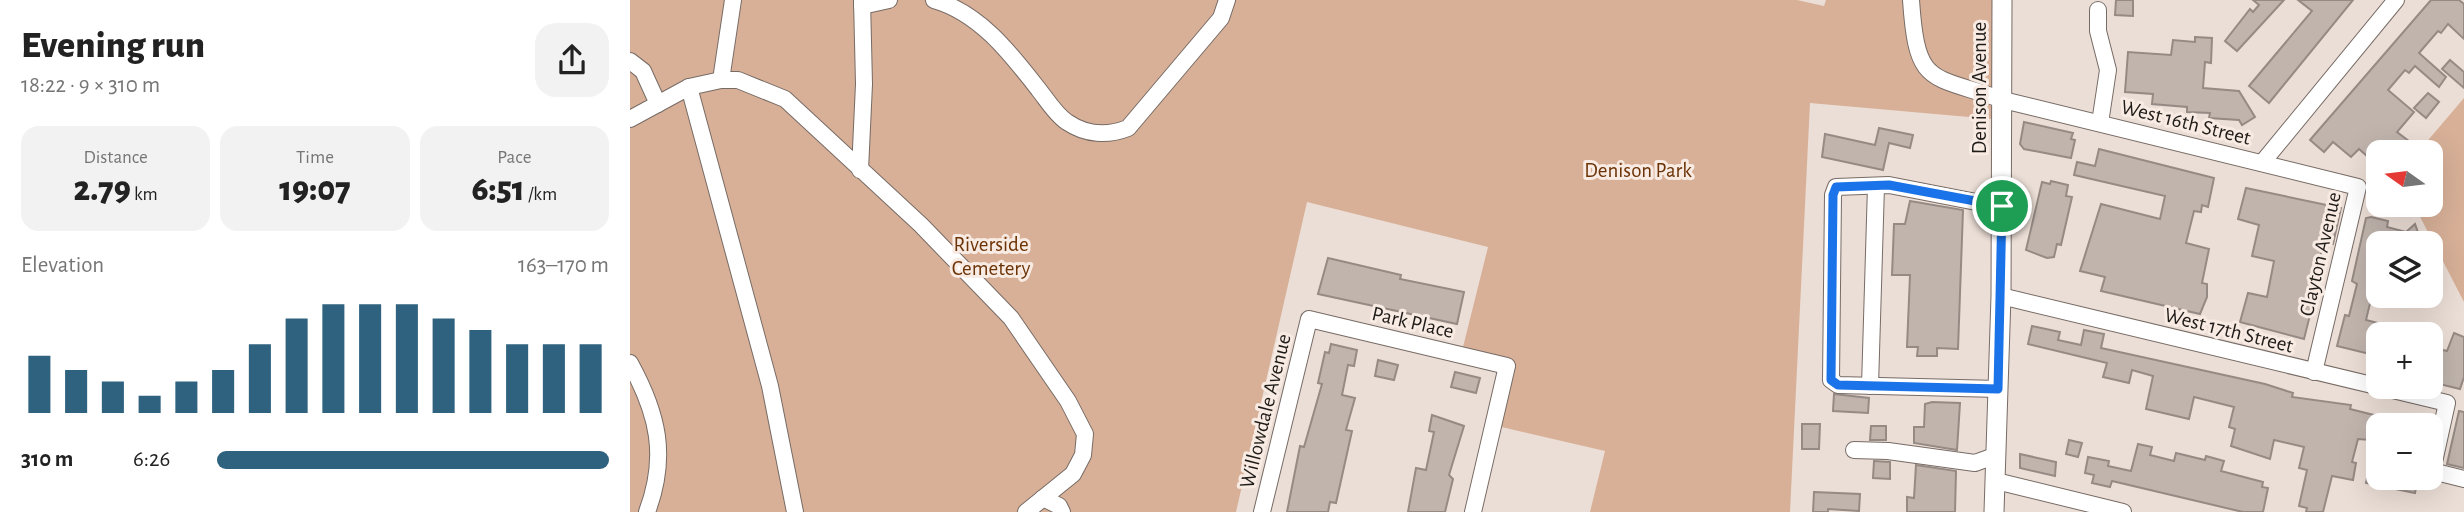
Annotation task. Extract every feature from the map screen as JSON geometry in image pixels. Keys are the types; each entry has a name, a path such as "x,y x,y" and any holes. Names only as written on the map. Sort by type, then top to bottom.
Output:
{"main road":[{"name":"Denison Avenue","path":"1994,512 2001,296 2002,0"}],"street":[{"path":"721,80 733,0"},
{"path":"860,170 864,84 862,3 889,0"},
{"path":"934,0 974,18 1011,54 1066,122 1090,132 1112,135 1128,128 1137,118 1221,18 1227,0"},
{"name":"West 16th Street","path":"1911,0 1917,52 1926,70 1947,83 2003,100 2358,187"},
{"path":"2262,163 2396,0"},
{"path":"2098,10 2098,31 2108,70 2100,123"},
{"path":"630,61 643,71 658,104"},
{"path":"630,119 689,87 721,80 738,80 785,99 921,225 1011,317 1068,401 1085,434 1083,455 1073,474 1026,512"},
{"path":"689,87 770,386 794,512"},
{"path":"1870,386 1883,186"},
{"path":"1998,389 1838,385 1831,380 1833,195 1836,187 1883,186 2002,206"},
{"name":"Clayton Avenue","path":"2314,372 2358,187"},
{"name":"West 17th Street","path":"2001,296 2447,403 2432,471 2464,479"},
{"name":"Park Place","path":"1309,319 1507,366 1473,512"},
{"name":"Willowdale Avenue","path":"1262,512 1309,319"},
{"path":"630,363 656,416 657,473 647,512"},
{"path":"1854,450 1888,451 1975,463 1997,455"},
{"path":"1996,481 2123,512"},
{"path":"1043,498 1059,506 1062,512"}],"green space":[{"name":"Riverside Cemetery","path":"630,0 1797,0 1824,6 1826,0 2002,0 2003,120 1810,103 1790,512 1590,512 1605,451 1493,425 1507,366 1461,355 1488,247 1307,202 1236,512 630,512"},
{"path":"2464,98 2464,302 2443,261 2443,231 2427,231 2420,217 2443,217 2443,140 2428,140"}],"building":[{"path":"2116,0 2133,0 2133,16 2115,15"},
{"path":"2253,0 2284,0 2237,51 2225,41 2250,9 2253,12 2259,5"},
{"path":"2298,0 2353,0 2269,103 2249,86 2312,11"},
{"path":"2431,0 2459,0 2464,4 2464,39 2448,24 2441,33 2438,31 2419,53 2446,77 2439,87 2415,66 2409,73 2405,70 2388,90 2414,112 2397,132 2407,140 2366,140 2366,155 2359,149 2351,157 2333,142 2324,152 2310,140"},
{"path":"2195,37 2212,38 2211,63 2205,62 2203,88 2239,91 2255,117 2242,125 2239,120 2209,118 2210,113 2187,112 2187,107 2152,104 2153,94 2125,92 2128,52 2171,55 2173,40 2195,42"},
{"path":"2450,60 2464,72 2464,88 2442,69"},
{"path":"2428,93 2439,102 2426,118 2414,108"},
{"path":"2024,122 2073,133 2071,139 2075,140 2071,158 2024,149 2020,144"},
{"path":"1879,128 1913,135 1910,148 1889,143 1883,170 1822,157 1825,134 1875,145"},
{"path":"2099,149 2214,178 2208,207 2202,205 2201,212 2194,211 2186,243 2209,249 2202,283 2207,284 2207,297 2200,314 2101,291 2105,277 2080,271 2101,204 2160,219 2165,196 2074,175 2077,162 2095,166"},
{"path":"2051,181 2068,185 2066,196 2072,197 2061,245 2057,244 2054,257 2047,258 2026,250 2042,182 2050,184"},
{"path":"2246,188 2341,208 2333,244 2325,242 2315,271 2306,305 2310,306 2311,311 2304,339 2240,322 2248,293 2267,297 2274,261 2252,256 2259,225 2238,219"},
{"path":"1910,201 1963,210 1958,349 1937,348 1937,356 1917,356 1918,347 1907,347 1910,275 1892,275 1894,224 1905,224"},
{"path":"2366,218 2388,221 2387,227 2402,231 2366,231 2366,308 2369,308 2366,320 2374,322 2366,322 2366,353 2337,346 2345,315 2349,316 2357,284 2352,281"},
{"path":"2415,224 2418,231 2407,231"},
{"path":"1328,258 1401,275 1400,279 1464,292 1457,324 1318,294"},
{"path":"2032,326 2060,332 2058,340 2081,345 2084,330 2104,334 2101,348 2265,384 2293,393 2292,397 2351,405 2350,409 2366,413 2366,440 2358,439 2352,462 2356,463 2353,480 2332,476 2323,512 2306,512 2307,508 2299,506 2307,470 2299,468 2304,447 2274,440 2270,459 2231,446 2235,429 2229,427 2234,407 2194,397 2189,419 2146,409 2153,376 2132,370 2129,383 2103,377 2107,363 2028,344"},
{"path":"2454,333 2464,337 2464,377 2460,389 2443,385 2443,350 2447,351"},
{"path":"1331,344 1357,350 1354,366 1348,365 1342,395 1355,398 1346,430 1352,431 1336,503 1330,502 1328,512 1287,512 1300,446 1304,447 1322,384 1318,383 1325,352 1329,353"},
{"path":"1378,360 1398,365 1394,380 1375,376"},
{"path":"1455,372 1480,378 1476,393 1451,387"},
{"path":"1834,394 1869,398 1868,413 1833,411"},
{"path":"1960,403 1957,450 1914,443 1914,427 1924,427 1925,404"},
{"path":"2459,411 2464,412 2464,468 2447,464"},
{"path":"1432,415 1464,426 1449,475 1453,479 1445,512 1408,512 1416,468 1426,470 1434,432 1429,431"},
{"path":"1802,424 1820,424 1819,449 1802,449"},
{"path":"1871,426 1886,426 1886,440 1870,440"},
{"path":"2069,440 2082,443 2078,457 2066,454"},
{"path":"2138,444 2152,447 2150,455 2174,461 2176,453 2205,460 2206,456 2224,461 2221,471 2263,482 2262,487 2268,488 2263,512 2243,512 2112,481 2110,487 2092,483 2094,475 2085,473 2088,457 2109,461 2108,466 2131,471"},
{"path":"2020,454 2056,462 2055,476 2020,468"},
{"path":"1874,461 1890,462 1890,479 1873,478"},
{"path":"1916,465 1956,471 1955,512 1907,512 1907,497 1914,498"},
{"path":"1814,492 1860,494 1859,511 1828,509 1828,512 1813,512"}],"route":[{"path":"1889,185 2002,206 1998,389 1838,385 1831,380 1833,195 1836,187 1889,185"}],"park label":[{"name":"Denison Park","path":"1638,170"}]}
